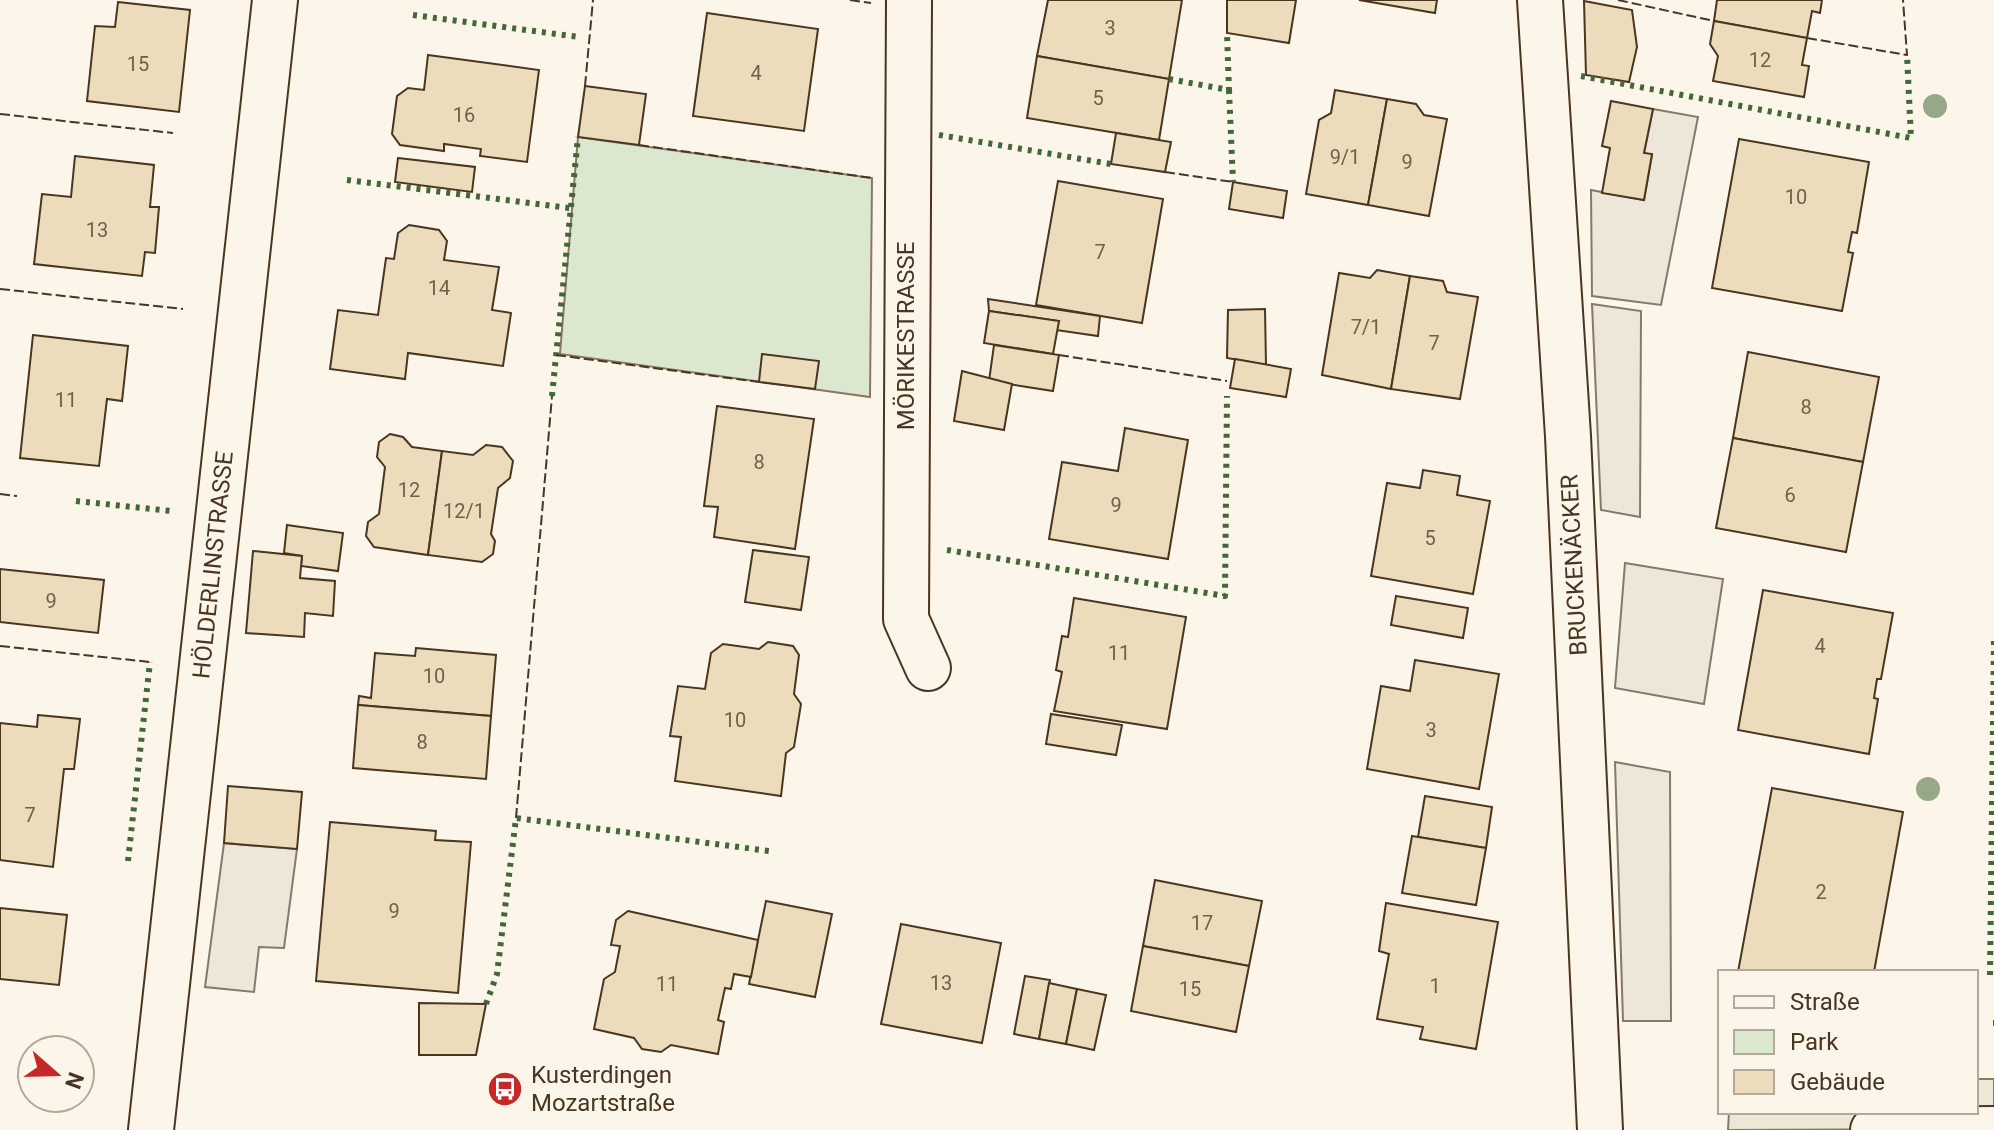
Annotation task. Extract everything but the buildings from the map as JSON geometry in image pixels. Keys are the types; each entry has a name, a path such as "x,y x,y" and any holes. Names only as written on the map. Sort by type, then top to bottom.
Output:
{"street":[{"name":"HÖLDERLINSTRASSE","path":"151,1130 275,0"},
{"name":"MÖRIKESTRASSE","path":"909,0 906,619 928,668"},
{"name":"BRUCKENÄCKER","path":"1540,0 1568,436 1600,1130"},
{"path":"1873,1130 1994,1129"}],"green space":[{"path":"578,137 872,178 870,397 560,354"}],"shaded area":[{"path":"1653,109 1698,117 1661,305 1592,296 1591,190 1644,200 1652,155 1644,153"},
{"path":"1592,304 1641,311 1640,517 1601,510"},
{"path":"1625,563 1723,579 1704,704 1615,688"},
{"path":"1615,762 1670,772 1671,1021 1623,1021"},
{"path":"224,843 297,849 284,948 259,947 254,992 205,987"},
{"path":"1978,1079 1994,1079 1994,1129 1728,1130 1729,1114 1978,1114"}],"hedge":[{"path":"413,15 579,37"},
{"path":"1169,79 1229,90 1227,33"},
{"path":"1581,76 1911,138 1907,55"},
{"path":"1229,90 1233,182"},
{"path":"939,135 1111,164"},
{"path":"552,396 578,137"},
{"path":"347,180 570,208"},
{"path":"947,550 1225,596 1227,396"},
{"path":"76,501 171,511"},
{"path":"1990,975 1994,639"},
{"path":"128,861 150,662"},
{"path":"486,1004 497,974 516,818 769,851"}],"fence":[{"path":"585,86 593,0"},
{"path":"850,0 871,3"},
{"path":"1618,0 1714,21"},
{"path":"1807,38 1907,55 1903,0"},
{"path":"0,114 173,133"},
{"path":"639,145 872,178"},
{"path":"1165,172 1233,182"},
{"path":"0,289 183,309"},
{"path":"556,355 759,382"},
{"path":"1059,355 1227,381"},
{"path":"516,818 552,396"},
{"path":"0,494 17,496"},
{"path":"0,646 150,662"}],"place":[{"name":"Kusterdingen Mozartstraße","path":"505,1089"}]}
